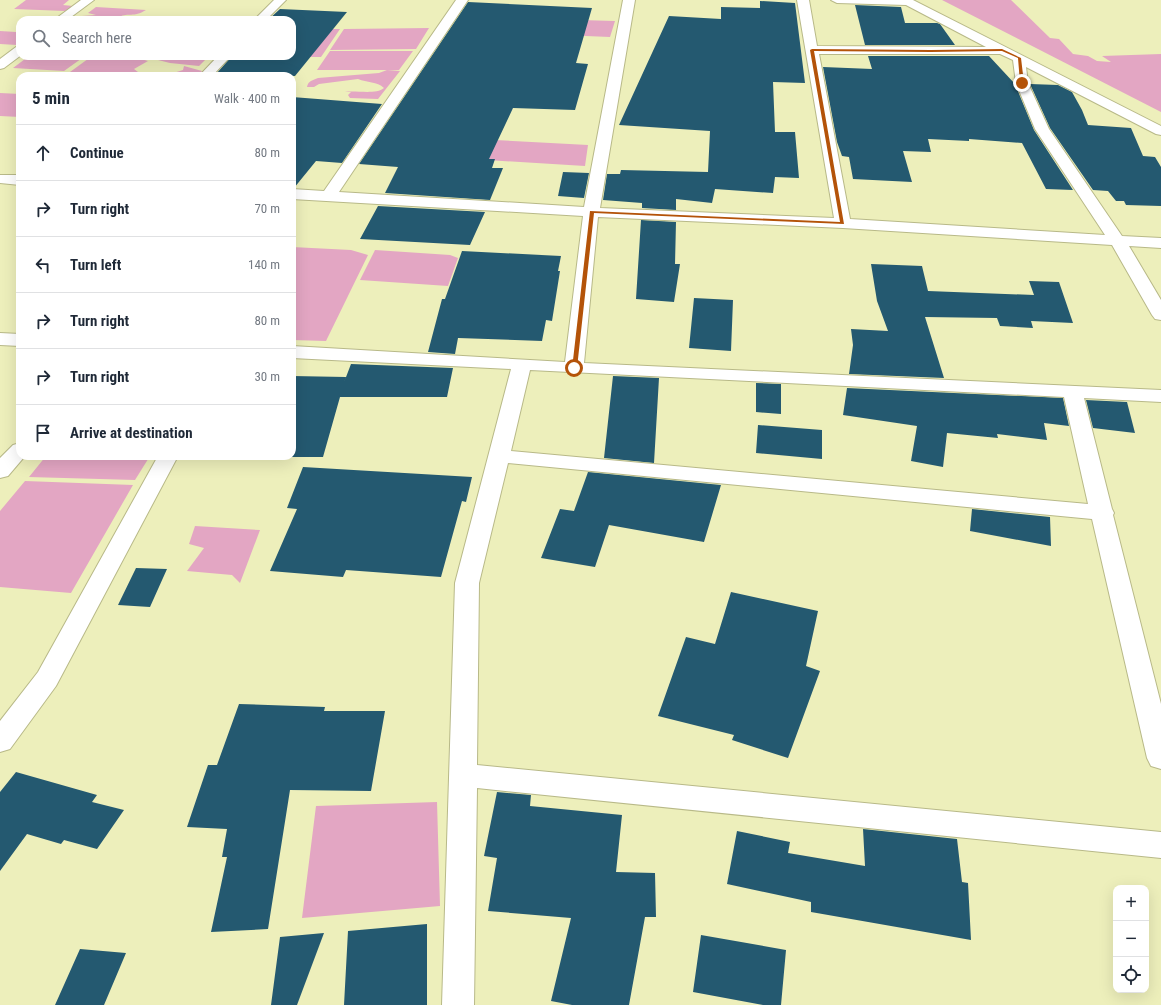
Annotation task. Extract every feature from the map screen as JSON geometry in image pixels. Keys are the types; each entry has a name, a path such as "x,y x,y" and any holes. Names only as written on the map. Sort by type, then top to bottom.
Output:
{"street":[{"path":"66,16 88,0"},
{"path":"264,16 280,0"},
{"path":"329,195 462,0"},
{"path":"574,368 591,212 629,0"},
{"path":"803,0 843,223"},
{"path":"837,0 906,1 1161,130"},
{"path":"812,50 1002,50"},
{"path":"0,65 16,53"},
{"path":"1019,58 1022,83 1042,129 1117,240 1161,315"},
{"path":"209,72 221,60"},
{"path":"0,179 16,180"},
{"path":"296,194 591,212 843,223 1161,243"},
{"path":"0,339 16,340"},
{"path":"296,352 574,368 1161,396"},
{"path":"458,1005 467,583 522,364"},
{"path":"1072,391 1103,513 1161,758"},
{"path":"0,471 16,453"},
{"path":"499,456 1103,513"},
{"path":"0,741 47,679 166,460"},
{"path":"463,775 1161,845"}],"shaded area":[{"path":"26,0 69,0 63,5 73,6 65,11 14,9"},
{"path":"942,0 1011,0 1050,38 1059,39 1073,54 1088,56 1097,61 1111,62 1102,56 1161,54 1161,112"},
{"path":"96,7 146,10 138,14 122,16 82,16 96,15 88,13"},
{"path":"545,19 615,21 610,37 537,34"},
{"path":"429,28 416,49 330,50 344,29"},
{"path":"296,29 340,29 321,57 301,57 296,41"},
{"path":"0,31 16,32 16,45 0,44"},
{"path":"330,51 413,51 399,70 317,70"},
{"path":"24,60 79,60 64,71 13,68"},
{"path":"86,60 148,61 134,69 138,72 70,72"},
{"path":"158,60 205,60 199,66 170,63"},
{"path":"184,66 202,71 177,72 183,70"},
{"path":"387,70 400,71 378,99 350,98 348,95 351,92 371,92 384,88 378,84 358,79 307,87 310,82 318,78 379,73"},
{"path":"0,93 16,94 16,117 0,116"},
{"path":"495,140 588,145 585,166 487,160"},
{"path":"296,247 351,250 368,255 326,341 296,340"},
{"path":"375,250 450,255 458,258 448,286 360,280"},
{"path":"43,460 148,460 135,480 29,477"},
{"path":"25,481 133,485 71,593 0,587 0,511"},
{"path":"195,526 260,530 240,583 232,575 187,571 204,548 189,544"},
{"path":"437,802 440,906 302,918 316,806"}],"building":[{"path":"760,1 795,3 805,83 773,82 775,132 795,132 799,178 775,177 773,193 715,189 712,203 676,199 676,210 642,208 642,203 603,200 607,174 620,174 621,170 708,172 710,131 619,125 669,16 721,19 721,7 760,8"},
{"path":"468,2 592,8 576,63 588,64 575,110 513,108 489,159 495,159 492,168 503,168 490,200 385,193 398,167 359,164"},
{"path":"855,5 901,7 905,23 940,24 955,45 865,45"},
{"path":"280,9 347,12 296,75 296,72 218,72 228,60 296,60 296,16 272,16"},
{"path":"868,56 989,56 1015,84 1034,130 1073,190 1046,189 1022,143 969,139 969,141 928,139 931,152 903,151 912,182 853,179 849,157 842,156 837,142 823,67 872,69"},
{"path":"1030,84 1058,85 1072,92 1088,125 1131,128 1143,156 1155,157 1161,167 1161,206 1126,205 1124,201 1116,201 1108,191 1093,190 1050,128"},
{"path":"296,97 382,104 342,163 316,161 296,186"},
{"path":"563,172 589,173 584,198 558,196"},
{"path":"378,206 485,212 470,245 360,239"},
{"path":"641,220 676,222 675,264 680,264 674,302 636,299"},
{"path":"462,251 561,256 552,321 546,320 542,341 458,338 455,354 428,352 442,299 445,299"},
{"path":"871,264 922,266 928,291 1034,295 1029,281 1059,282 1073,323 1031,321 1033,328 1000,326 997,318 925,317 944,378 849,374 853,345 851,329 888,331 877,301"},
{"path":"694,298 733,300 731,351 689,348"},
{"path":"351,364 453,368 447,397 340,397 323,457 296,457 296,376 346,377 343,385"},
{"path":"613,376 659,378 654,463 604,458"},
{"path":"756,383 781,384 781,414 756,412"},
{"path":"847,388 1063,398 1069,426 1044,423 1047,440 997,434 998,438 947,433 943,467 911,461 917,426 843,415"},
{"path":"1086,400 1127,402 1135,433 1093,428"},
{"path":"758,425 822,430 822,459 756,453"},
{"path":"303,467 472,477 466,502 462,501 441,577 346,570 343,577 270,571 297,509 287,508"},
{"path":"588,472 721,485 704,542 609,525 595,567 541,558 560,509 574,511"},
{"path":"972,509 1050,517 1051,546 970,531"},
{"path":"136,568 167,569 150,607 118,605"},
{"path":"731,592 818,611 806,666 820,671 788,758 732,740 734,735 658,716 686,637 715,644"},
{"path":"239,704 325,707 324,711 385,711 371,791 290,790 268,929 211,932 227,857 222,857 227,829 187,827 208,765 217,765"},
{"path":"16,772 97,795 92,802 124,810 97,849 64,840 61,844 27,834 0,871 0,792"},
{"path":"497,792 531,795 530,806 622,815 616,872 655,873 656,917 645,917 629,1005 572,1005 551,1001 571,918 488,911 497,858 484,856"},
{"path":"863,829 957,839 962,882 968,883 971,940 811,912 811,902 727,884 737,831 790,842 788,853 865,866"},
{"path":"427,924 427,1005 344,1005 348,931"},
{"path":"324,933 297,1005 271,1005 280,937"},
{"path":"701,935 786,950 781,1005 763,1005 693,992"},
{"path":"80,949 126,953 104,1005 55,1005"}],"route":[{"path":"574,368 591,212 843,223 812,50 1002,50 1019,58 1022,83"}]}
